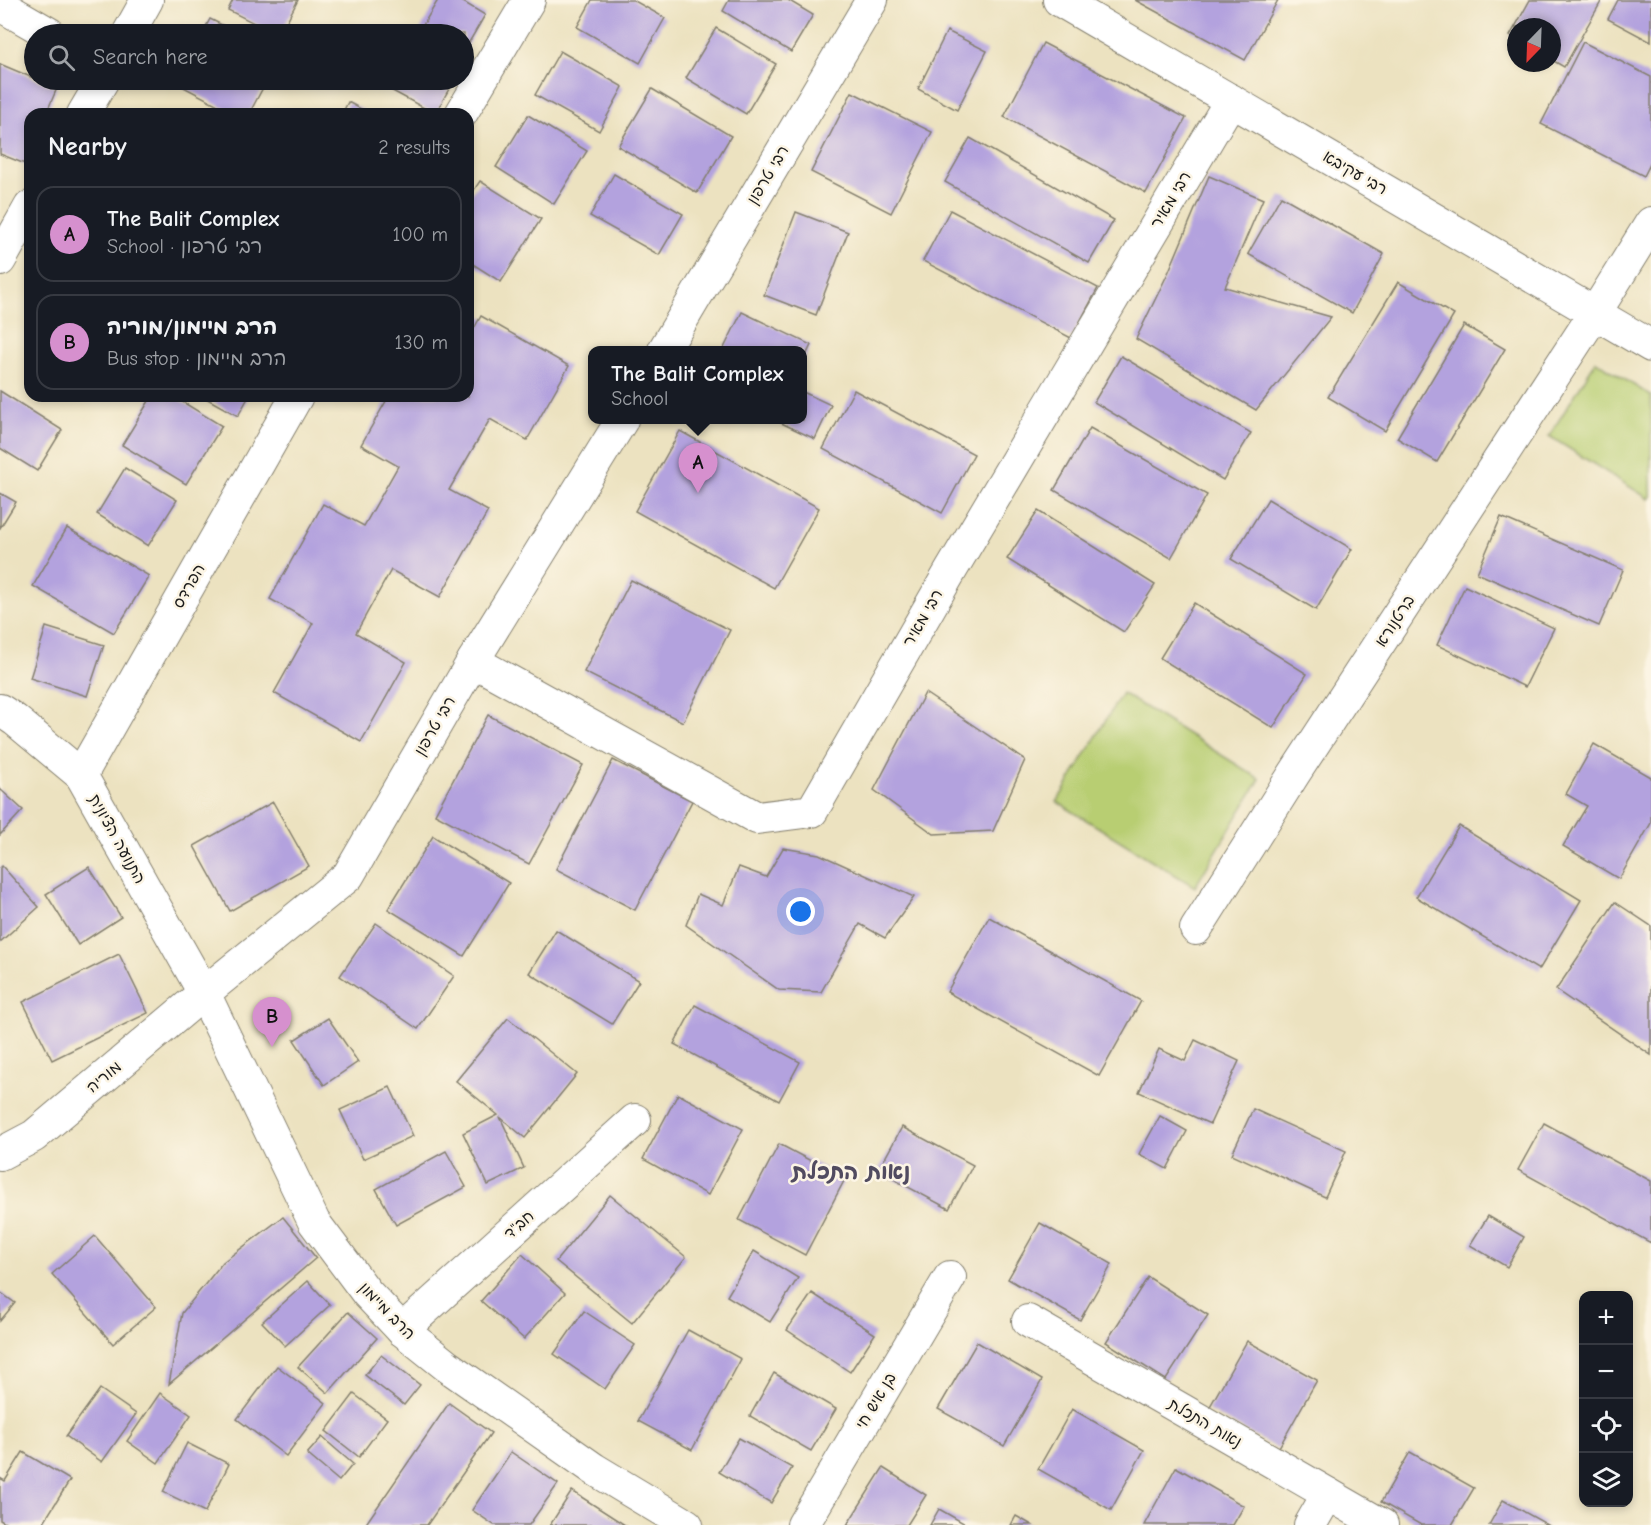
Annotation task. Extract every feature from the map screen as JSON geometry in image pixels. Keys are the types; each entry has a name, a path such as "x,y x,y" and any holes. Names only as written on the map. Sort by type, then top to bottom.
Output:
{"street":[{"path":"134,24 147,0"},
{"path":"465,108 529,0"},
{"name":"רבי טרפון","path":"667,346 872,0"},
{"name":"רבי עקיבא","path":"1059,0 1651,346"},
{"path":"0,5 33,24"},
{"path":"87,108 97,90"},
{"name":"רבי מאיר","path":"473,661 757,818 812,811 950,572 1231,100"},
{"path":"0,260 24,218"},
{"name":"ברטנורא","path":"1196,929 1651,223"},
{"name":"הפרדס","path":"81,775 294,402"},
{"name":"רבי טרפון","path":"204,993 348,876 473,661 620,424"},
{"name":"התנועה הציונית","path":"0,710 81,775 204,993"},
{"name":"מוריה","path":"0,1155 34,1136 204,993"},
{"name":"הרב מיימון","path":"204,993 314,1222 367,1293 402,1330 447,1366 594,1469 687,1525"},
{"name":"חב\"ד","path":"402,1330 635,1120"},
{"name":"בן איש חי","path":"803,1525 950,1276"},
{"name":"נאות התכלת","path":"1028,1321 1382,1525"},
{"path":"1310,1525 1329,1494"}],"green space":[{"path":"1596,361 1651,396 1651,496 1649,499 1549,436"},
{"path":"1122,693 1260,779 1195,887 1057,802"}],"building":[{"path":"233,0 298,0 285,24 256,24 228,10"},
{"path":"438,0 460,0 485,15 474,34 474,24 424,24"},
{"path":"592,0 633,0 665,18 640,63 577,27"},
{"path":"729,0 788,0 813,15 791,52 723,11"},
{"path":"1135,0 1278,0 1245,60"},
{"path":"1530,0 1602,0 1564,67 1561,65 1561,18 1520,18"},
{"path":"1618,0 1651,0 1651,42 1608,19"},
{"path":"210,19 220,24 207,24"},
{"path":"716,28 776,64 746,114 686,78"},
{"path":"947,31 987,51 957,110 918,89"},
{"path":"1583,42 1651,77 1651,162 1644,176 1541,124"},
{"path":"1043,43 1186,118 1146,193 1004,117"},
{"path":"560,51 623,87 599,131 535,95"},
{"path":"0,64 24,74 24,90 56,90 49,108 24,108 24,164 0,154"},
{"path":"652,89 731,136 697,193 618,146"},
{"path":"189,90 262,90 252,108 224,108"},
{"path":"391,90 448,90 438,108 424,108"},
{"path":"852,92 932,132 891,213 811,172"},
{"path":"348,102 359,108 345,108"},
{"path":"528,115 587,151 554,204 496,167"},
{"path":"970,138 1114,220 1089,263 945,182"},
{"path":"614,174 683,214 659,255 590,216"},
{"path":"1209,176 1263,199 1225,287 1331,317 1256,410 1136,339 1169,271"},
{"path":"480,181 541,219 501,282 474,265 474,190"},
{"path":"1281,196 1384,254 1352,313 1248,254"},
{"path":"950,210 1098,288 1071,338 923,261"},
{"path":"796,212 848,232 816,315 764,295"},
{"path":"1398,282 1454,315 1385,431 1328,397"},
{"path":"742,312 811,345 807,354 807,346 725,346"},
{"path":"481,316 569,366 527,440 490,419 449,490 488,511 440,597 391,570 356,633 406,662 361,742 274,693 313,623 270,599 323,504 364,526 398,466 361,445 386,402 474,402 474,328"},
{"path":"1464,325 1505,349 1437,462 1397,438"},
{"path":"1121,356 1251,433 1223,480 1094,402"},
{"path":"854,390 974,454 942,513 823,449"},
{"path":"0,391 62,430 37,471 0,448"},
{"path":"807,394 831,405 815,439 783,424 807,424"},
{"path":"148,402 183,402 222,426 186,484 122,445"},
{"path":"213,402 246,402 238,416"},
{"path":"1090,428 1207,495 1171,558 1054,490"},
{"path":"680,431 819,508 774,588 635,511"},
{"path":"125,468 177,500 148,546 97,514"},
{"path":"0,493 16,502 0,528"},
{"path":"1268,499 1352,549 1316,610 1231,559"},
{"path":"1038,511 1155,585 1124,632 1007,559"},
{"path":"1501,517 1623,570 1599,626 1477,573"},
{"path":"67,528 149,576 114,633 33,586"},
{"path":"631,580 730,630 683,722 584,672"},
{"path":"1465,586 1554,628 1525,687 1437,645"},
{"path":"1194,603 1307,674 1273,728 1160,658"},
{"path":"46,627 104,645 87,696 30,678"},
{"path":"925,693 1025,760 993,831 934,834 874,790"},
{"path":"488,715 583,765 529,864 435,814"},
{"path":"1594,744 1651,777 1651,823 1619,879 1563,846 1587,806 1566,794"},
{"path":"613,760 692,801 635,910 556,869"},
{"path":"0,789 23,810 0,835"},
{"path":"273,802 309,866 230,911 194,846"},
{"path":"1459,826 1581,900 1539,970 1416,897"},
{"path":"433,836 509,883 464,956 388,909"},
{"path":"783,848 819,854 914,897 885,938 860,924 821,992 779,990 686,925 698,894 723,905 739,867 766,877"},
{"path":"2,866 39,907 0,942 0,868"},
{"path":"89,867 121,917 78,945 46,894"},
{"path":"1615,902 1651,926 1651,1055 1556,990"},
{"path":"989,917 1141,1001 1099,1076 947,992"},
{"path":"376,923 454,976 418,1029 340,976"},
{"path":"556,930 639,981 612,1024 529,973"},
{"path":"119,954 148,1013 52,1060 23,1002"},
{"path":"695,1005 800,1062 779,1101 674,1044"},
{"path":"328,1018 358,1062 324,1085 294,1040"},
{"path":"508,1018 577,1074 525,1138 500,1117 524,1168 488,1185 463,1133 498,1115 456,1081"},
{"path":"1195,1040 1239,1061 1210,1124 1139,1092 1159,1049 1185,1061"},
{"path":"390,1087 413,1136 363,1159 340,1110"},
{"path":"678,1094 743,1129 708,1195 643,1159"},
{"path":"1253,1109 1346,1151 1325,1197 1232,1154"},
{"path":"1160,1116 1187,1131 1167,1169 1139,1154"},
{"path":"1544,1123 1651,1181 1651,1243 1518,1170"},
{"path":"902,1127 973,1165 949,1209 878,1171"},
{"path":"779,1144 845,1179 805,1255 739,1220"},
{"path":"446,1151 466,1187 396,1225 376,1189"},
{"path":"610,1195 686,1257 632,1323 556,1261"},
{"path":"1488,1216 1524,1237 1507,1267 1470,1245"},
{"path":"283,1217 316,1258 169,1384 182,1313 223,1262"},
{"path":"1040,1223 1112,1264 1080,1320 1008,1279"},
{"path":"95,1236 156,1307 113,1344 52,1274"},
{"path":"754,1251 798,1278 770,1322 727,1296"},
{"path":"522,1254 565,1293 524,1339 481,1301"},
{"path":"1148,1277 1208,1315 1166,1380 1106,1342"},
{"path":"308,1281 330,1305 285,1346 262,1322"},
{"path":"0,1292 15,1303 0,1321"},
{"path":"812,1293 875,1334 850,1372 787,1330"},
{"path":"584,1311 635,1345 605,1389 554,1354"},
{"path":"348,1312 377,1338 328,1393 298,1367"},
{"path":"688,1330 741,1359 692,1450 638,1421"},
{"path":"1247,1341 1317,1380 1278,1449 1208,1410"},
{"path":"977,1342 1042,1380 1004,1446 938,1409"},
{"path":"381,1355 420,1385 404,1405 365,1375"},
{"path":"277,1366 326,1403 286,1456 237,1419"},
{"path":"774,1373 836,1409 811,1451 750,1416"},
{"path":"100,1389 136,1414 102,1462 66,1436"},
{"path":"160,1393 191,1415 158,1463 127,1441"},
{"path":"354,1394 387,1419 359,1457 326,1431"},
{"path":"449,1403 491,1433 427,1525 365,1525"},
{"path":"1072,1409 1144,1450 1111,1510 1038,1469"},
{"path":"322,1437 353,1464 339,1481 307,1454"},
{"path":"739,1438 792,1468 771,1503 719,1472"},
{"path":"187,1443 229,1464 205,1512 163,1492"},
{"path":"23,1452 70,1480 42,1525 8,1525 0,1520 0,1478 5,1481"},
{"path":"511,1452 558,1484 529,1525 494,1525 472,1510"},
{"path":"1410,1452 1474,1488 1452,1525 1421,1525 1381,1502"},
{"path":"1176,1467 1244,1506 1233,1525 1144,1525"},
{"path":"883,1468 926,1495 907,1525 847,1525"},
{"path":"572,1491 625,1525 550,1525"},
{"path":"1503,1500 1548,1525 1489,1525"},
{"path":"939,1509 967,1525 930,1525"},
{"path":"1016,1516 1032,1525 1011,1525"}],"place":[{"name":"The Balit Complex","path":"698,493"},
{"name":"הרב מיימון/מוריה","path":"272,1047"}],"district":[{"name":"נאות התכלת","path":"851,1172"}]}
